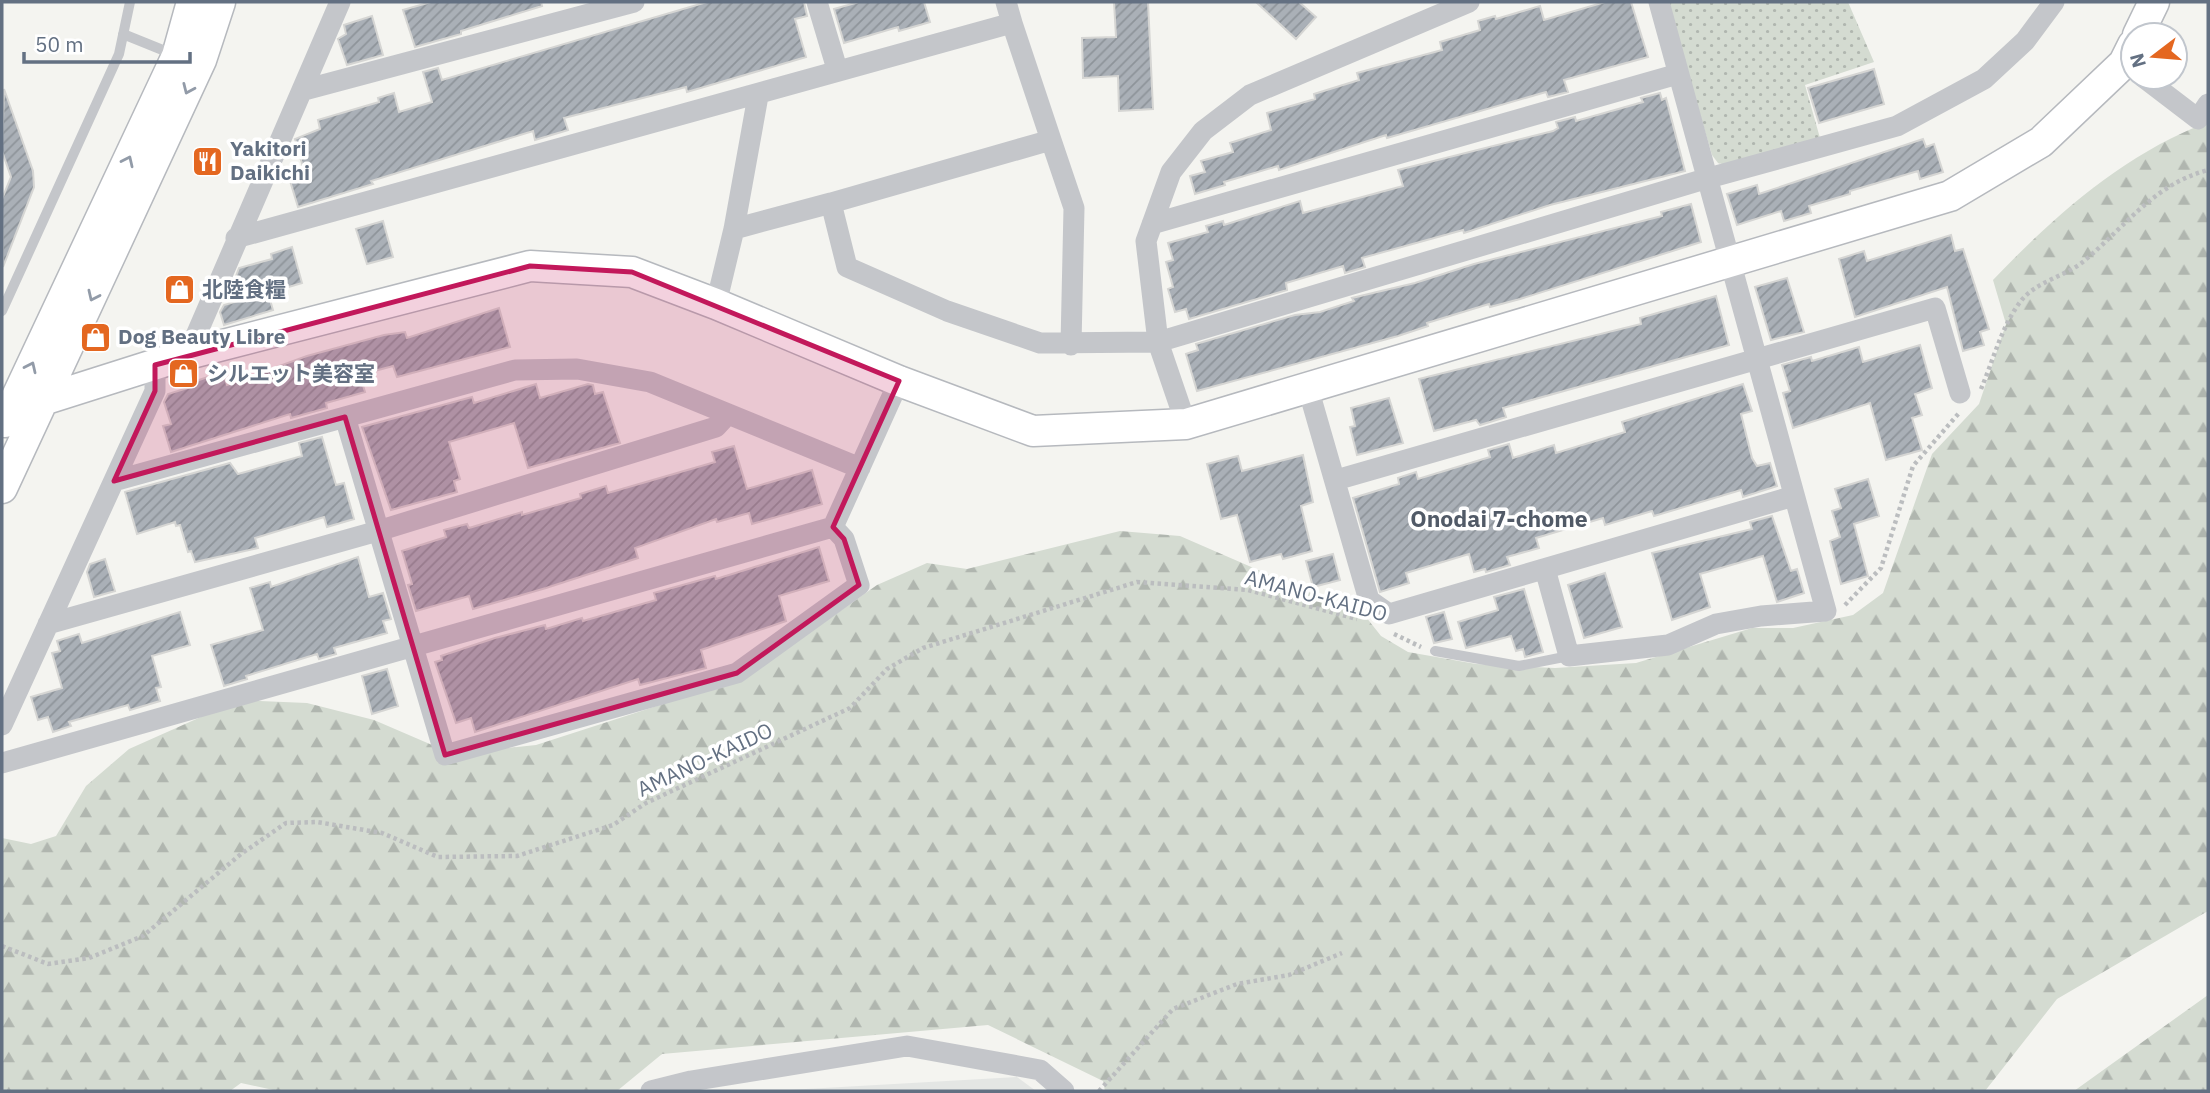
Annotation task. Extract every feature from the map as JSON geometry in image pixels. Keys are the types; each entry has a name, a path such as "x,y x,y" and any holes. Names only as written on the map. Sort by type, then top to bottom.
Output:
{"street":[{"path":"5,418 177,56 192,2"},
{"path":"2,488 201,60 220,2"},
{"path":"188,354 340,2"},
{"path":"304,90 634,2"},
{"path":"817,2 837,69"},
{"path":"1006,2 1074,208 1071,345"},
{"path":"1186,424 1158,342 1146,241 1171,172 1203,131 1250,95 1469,2"},
{"path":"1545,569 1569,656 1668,645 1716,624 1761,616 1826,611 1731,261 1705,179 1659,2"},
{"path":"831,203 847,267 958,315 1040,343 1071,345 1158,342 1705,179 1897,126 1984,79 2025,41 2054,2"},
{"path":"2145,21 2154,2"},
{"path":"236,238 758,96 837,69 1012,23"},
{"path":"1152,224 1678,74"},
{"path":"5,418 45,399 188,354 530,266 632,272 716,304 899,381 1033,431 1186,424 1950,196 2041,142 2119,75"},
{"path":"2166,91 2198,119 2208,104"},
{"path":"716,304 734,229 758,96"},
{"path":"734,229 1051,140"},
{"path":"1336,480 1935,308 1966,400"},
{"path":"2,725 155,391 155,365"},
{"path":"114,481 515,370 577,369 650,382 860,468"},
{"path":"2,763 833,527 899,381"},
{"path":"1308,388 1369,600 1389,614 1794,496"},
{"path":"48,624 378,531 716,427 728,414"},
{"path":"345,417 445,755 737,673 859,585 844,539 833,527"},
{"path":"651,1091 691,1081 906,1046 1040,1069 1064,1091"}],"lane":[{"path":"2,312 119,54 130,2"},
{"path":"123,34 177,56"},
{"path":"1435,651 1518,666 1569,656"}],"path":[{"path":"1826,611 1845,606 1881,568 1913,466 1966,400 2023,298 2084,262 2133,213 2165,188 2208,170"},
{"name":"AMANO-KAIDO","path":"2,946 48,964 89,958 132,941 143,936 241,854 286,823 317,822 382,833 438,857 517,856 589,833 612,825 646,803 850,708 887,669 923,649 1137,583 1248,590 1365,622"},
{"name":"AMANO-KAIDO","path":"1385,628 1418,646 1435,651"},
{"path":"1099,1091 1173,1009 1237,984 1289,975 1342,953"}],"highlighted area":[{"path":"530,266 632,272 899,381 833,527 844,539 859,585 737,673 445,755 345,417 114,481 155,391 155,365"}],"shaded area":[{"path":"1017,1077 1036,1091 771,1091"}],"green space":[{"path":"1667,2 1848,2 1874,62 1805,85 1820,138 1726,165 1718,163 1712,155"},
{"path":"2208,122 2208,911 2057,999 1985,1091 1105,1091 1103,1081 988,1025 662,1054 617,1091 278,1091 241,1083 230,1091 2,1091 2,838 31,844 56,836 86,786 129,749 239,700 307,703 374,720 453,754 536,745 663,704 768,662 877,585 927,563 967,569 1120,531 1180,536 1366,617 1381,636 1408,652 1476,664 1555,668 1636,663 1752,628 1793,628 1853,615 1883,593 1932,454 1979,404 2006,324 1993,280 2066,210 2119,169 2177,135"},
{"path":"2208,995 2208,1091 2074,1091"}],"building":[{"path":"431,2 541,2 542,6 415,47 403,10"},
{"path":"707,2 804,2 807,16 795,19 806,57 687,92 686,87 564,118 568,130 535,140 533,131 371,181 373,184 298,207 287,171 303,167 295,139 320,129 318,120 379,102 378,98 394,93 399,112 432,102 423,72 438,68 442,80"},
{"path":"859,2 924,2 930,22 899,31 898,27 844,43 834,9"},
{"path":"1114,2 1148,2 1153,109 1119,111 1118,76 1083,78 1082,38 1116,37"},
{"path":"1256,2 1299,2 1316,17 1296,39"},
{"path":"1605,2 1631,2 1648,57 1564,80 1568,92 1548,97 1546,92 1387,138 1386,135 1279,170 1278,166 1224,182 1225,185 1195,194 1190,176 1205,172 1201,161 1233,152 1230,143 1271,130 1267,113 1315,99 1314,94 1359,80 1357,73 1442,50 1440,42 1480,30 1478,21 1495,16 1496,19 1540,6 1544,20"},
{"path":"372,16 383,55 347,65 338,39 346,34 344,25"},
{"path":"1874,69 1884,104 1819,123 1808,88"},
{"path":"4,89 33,171 34,187 3,267 2,199 11,177 2,151"},
{"path":"1660,93 1662,100 1666,98 1685,171 1550,205 1464,233 1463,230 1362,258 1365,267 1345,273 1343,266 1286,283 1287,290 1189,319 1186,309 1175,312 1168,289 1173,287 1166,262 1173,260 1168,243 1208,232 1206,226 1223,221 1224,225 1300,201 1303,213 1403,186 1398,170 1553,131 1558,128 1556,122 1575,117 1576,121 1643,102 1641,98"},
{"path":"1923,139 1926,147 1934,144 1943,172 1920,179 1918,171 1850,191 1850,194 1809,206 1811,213 1784,221 1781,211 1737,225 1727,194 1757,185 1759,194"},
{"path":"1691,204 1701,242 1520,299 1490,307 1489,304 1427,323 1428,326 1398,336 1197,391 1186,354 1198,350 1196,344 1295,315 1320,312 1354,301 1352,298 1415,283 1474,264 1662,216 1661,212"},
{"path":"383,221 393,257 367,264 356,229"},
{"path":"1951,235 1955,251 1963,249 1989,329 1980,332 1984,345 1963,351 1947,287 1855,317 1839,259 1864,251 1867,261"},
{"path":"292,247 302,283 268,293 273,310 224,325 220,312 224,305 238,301 233,284 239,268 272,259 271,254"},
{"path":"1787,278 1804,332 1771,340 1755,287"},
{"path":"1716,296 1729,345 1503,408 1506,417 1480,425 1476,420 1434,431 1419,379 1641,324 1640,318"},
{"path":"499,308 510,347 397,377 393,366 360,375 365,392 326,403 327,408 291,418 290,414 171,452 163,426 171,424 164,402 168,394 194,386 193,382 223,372 227,385 307,356 384,335 405,332 407,338"},
{"path":"1920,345 1932,388 1915,394 1922,415 1912,418 1922,450 1886,460 1870,403 1793,428 1783,393 1790,391 1782,365 1811,357 1812,361 1859,347 1863,362"},
{"path":"536,384 540,398 588,384 593,385 595,394 603,392 620,443 528,468 514,423 449,442 460,479 454,481 457,492 391,510 362,427 472,397 474,403"},
{"path":"1743,384 1752,411 1741,414 1752,458 1757,466 1770,463 1777,486 1743,497 1741,490 1654,516 1652,511 1605,525 1603,518 1536,538 1539,548 1507,557 1510,565 1486,572 1485,569 1474,572 1469,554 1406,573 1409,583 1380,592 1353,498 1399,484 1398,478 1416,472 1418,479 1490,457 1488,450 1509,444 1513,458 1554,445 1556,453 1625,432 1622,422"},
{"path":"1389,398 1403,443 1357,455 1350,427 1355,426 1351,408"},
{"path":"322,437 336,485 344,483 354,519 327,527 324,517 255,538 258,548 195,562 191,551 188,552 180,525 176,526 175,522 137,534 125,492 230,463 238,474 302,456 299,443"},
{"path":"734,446 747,489 812,470 822,504 752,524 749,513 717,522 716,519 635,548 638,558 473,609 469,596 416,611 408,585 412,584 402,551 446,537 444,530 467,524 469,528 522,512 522,515 581,498 580,494 606,486 608,493 715,462 712,452"},
{"path":"1303,455 1313,502 1301,506 1312,551 1283,559 1281,554 1250,562 1237,515 1221,519 1207,464 1238,456 1242,471"},
{"path":"1868,479 1879,516 1854,524 1868,576 1841,584 1830,541 1840,537 1832,511 1841,508 1835,489"},
{"path":"1772,516 1791,571 1797,569 1804,593 1777,602 1763,556 1700,574 1710,607 1672,620 1652,553 1752,529 1750,522"},
{"path":"819,547 829,581 779,596 786,621 701,650 706,668 640,685 638,679 475,732 471,718 456,723 435,662 442,660 441,656 495,638 545,625 546,629 582,618 583,621 656,600 654,593 715,576 716,579"},
{"path":"1333,554 1340,580 1313,587 1306,561"},
{"path":"358,557 369,597 383,593 391,619 383,621 387,633 334,648 336,654 319,659 317,654 246,676 247,679 224,686 211,645 263,630 250,588 270,582 271,587"},
{"path":"105,559 115,591 94,597 87,572 90,564"},
{"path":"1605,573 1622,627 1584,638 1568,585"},
{"path":"1524,589 1543,652 1525,657 1523,649 1516,651 1511,636 1466,648 1458,622 1498,610 1494,597"},
{"path":"180,612 190,645 152,656 161,687 156,688 160,701 130,710 128,705 69,722 71,726 53,732 48,717 38,720 31,697 62,688 52,653 60,651 57,641 79,634 82,643"},
{"path":"1444,612 1452,639 1434,643 1426,617"},
{"path":"387,669 398,706 372,714 362,676"}],"place":[{"name":"Yakitori Daikichi","path":"207,161"},
{"name":"北陸食糧","path":"179,290"},
{"name":"Dog Beauty Libre","path":"95,337"},
{"name":"シルエット美容室","path":"184,374"}],"district":[{"name":"Onodai 7-chome","path":"1499,519"}]}
